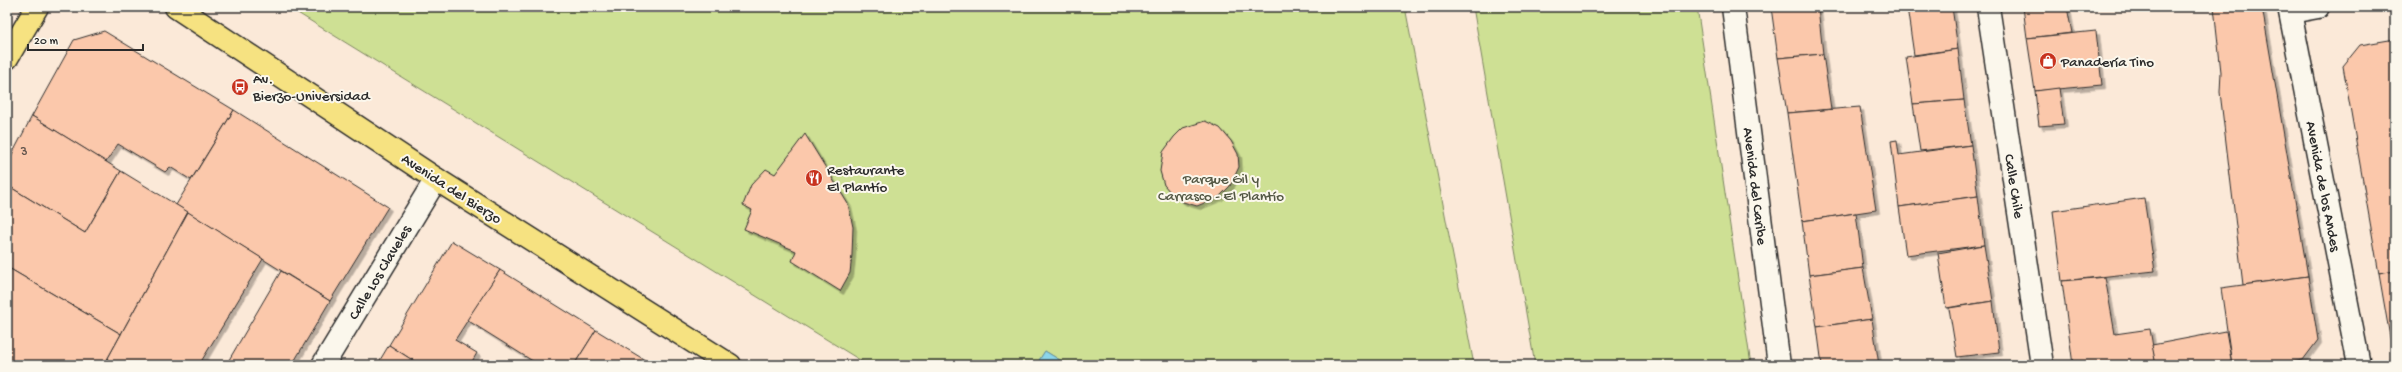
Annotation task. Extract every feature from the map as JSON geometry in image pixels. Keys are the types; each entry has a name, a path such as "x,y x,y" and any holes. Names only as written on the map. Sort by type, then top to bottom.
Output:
{"main road":[{"path":"7,58 37,7"},
{"name":"Avenida del Bierzo","path":"176,7 436,179 730,365"}],"street":[{"name":"Avenida del Caribe","path":"1734,7 1779,365"},
{"name":"Calle Chile","path":"1988,7 2042,365"},
{"path":"2290,10 2318,7"},
{"name":"Avenida de los Andes","path":"2290,10 2359,365"},
{"name":"Calle Los Claveles","path":"323,365 436,179"}],"green space":[{"name":"Parque Gil y Carrasco - El Plantío","path":"288,7 1405,7 1474,365 1068,365 1045,351 1036,365 868,365"},
{"path":"1473,7 1697,7 1751,365 1535,365"}],"water":[{"path":"1045,351 1068,365 1036,365"}],"building":[{"path":"1771,7 1818,7 1823,54 1778,58"},
{"path":"1907,7 1952,7 1958,49 1914,55"},
{"path":"2023,7 2067,7 2072,33 2027,38"},
{"path":"2214,7 2262,7 2308,276 2243,285 2220,92 2221,72"},
{"path":"104,31 234,110 191,180 170,167 165,172 118,144 106,162 32,116 74,40"},
{"path":"2096,31 2102,85 2035,91 2027,38"},
{"path":"2395,39 2395,271 2379,274 2343,66 2360,45"},
{"path":"1958,49 1964,100 1913,104 1906,57"},
{"path":"1823,54 1831,109 1787,113 1778,58"},
{"path":"2059,88 2064,124 2039,126 2035,91"},
{"path":"1964,100 1971,145 1920,151 1913,104"},
{"path":"1860,107 1876,210 1802,221 1787,113"},
{"path":"234,110 388,207 330,301 176,205"},
{"path":"32,116 121,171 85,233 7,185 7,164"},
{"path":"1205,121 1220,128 1231,141 1238,154 1239,167 1230,186 1219,197 1197,206 1183,202 1171,193 1164,185 1160,171 1163,152 1174,137 1183,128"},
{"path":"805,134 848,204 853,227 852,255 850,273 840,291 792,261 796,251 744,229 752,210 743,205 751,185 766,169 775,174"},
{"path":"1897,140 1899,155 1971,145 1978,196 1899,207 1891,141"},
{"path":"121,171 188,212 121,334 7,267 7,185 85,233"},
{"path":"1978,196 1984,245 1906,255 1899,207"},
{"path":"2144,198 2155,271 2062,281 2053,211"},
{"path":"188,212 263,259 199,365 104,365"},
{"path":"1856,213 1863,268 1809,275 1802,221"},
{"path":"452,241 500,270 455,340 477,353 470,365 420,365 389,345"},
{"path":"1984,245 1993,301 1946,308 1938,253"},
{"path":"7,267 121,334 104,365 7,365"},
{"path":"1863,268 1872,319 1817,327 1809,275"},
{"path":"500,270 596,330 574,365 539,365 467,320"},
{"path":"281,271 330,301 292,365 226,365"},
{"path":"2395,271 2395,342 2391,343 2379,274"},
{"path":"2308,276 2318,340 2303,360 2269,365 2232,365 2221,288"},
{"path":"2105,277 2115,334 2150,329 2156,365 2073,365 2062,281"},
{"path":"1993,301 1999,352 1957,357 1949,308"},
{"path":"1872,319 1879,365 1822,365 1817,327"},
{"path":"596,330 653,365 574,365"},
{"path":"2226,331 2232,365 2156,365 2152,345"},
{"path":"389,345 420,365 377,365"},
{"path":"2001,361 2001,365 1967,365"}],"place":[{"name":"Panadería Tino","path":"2048,61"},
{"name":"Av. Bierzo-Universidad","path":"240,87"},
{"name":"Restaurante El Plantío","path":"814,178"}]}
